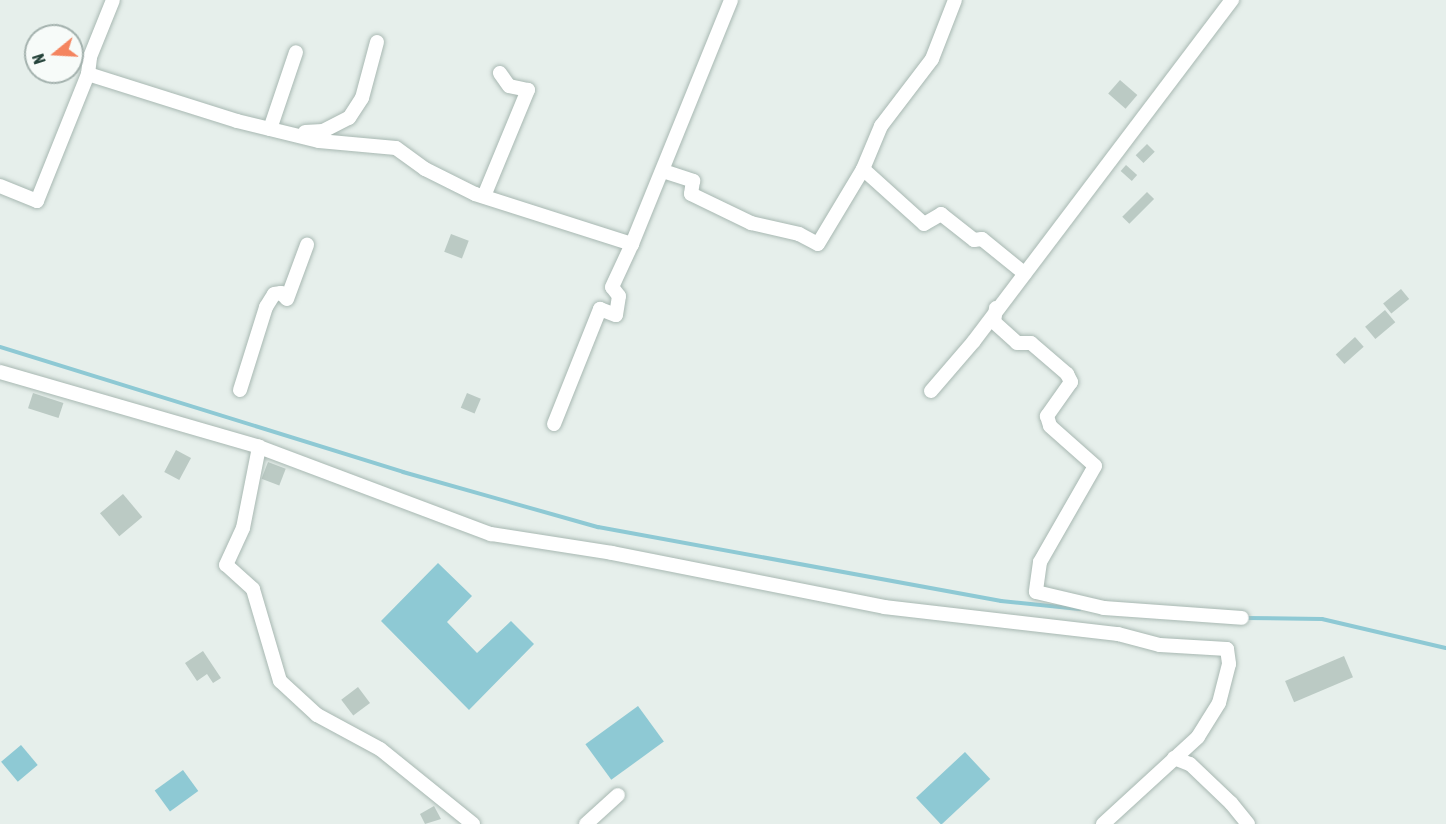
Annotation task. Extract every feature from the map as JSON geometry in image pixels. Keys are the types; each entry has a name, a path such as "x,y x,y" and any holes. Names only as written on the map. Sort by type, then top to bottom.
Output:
{"street":[{"path":"0,186 37,201 88,74 90,57 113,0"},
{"path":"554,424 600,309 615,315 619,296 612,287 663,171 731,0"},
{"path":"663,171 693,181 691,194 751,223 799,234 818,244 863,169 881,126 932,58 956,0"},
{"path":"931,391 974,341 996,308 1025,274 1232,0"},
{"path":"298,136 307,131 323,131 349,118 362,98 377,42"},
{"path":"270,129 296,52"},
{"path":"484,196 528,90 509,86 500,73"},
{"path":"88,74 298,136 396,148 425,169 484,196 632,244"},
{"path":"863,169 924,224 941,214 974,240 982,239 1025,274"},
{"path":"240,390 266,307 274,294 281,293 288,299 307,245"},
{"path":"996,308 994,322 1017,343 1031,343 1067,374 1071,382 1047,416 1050,426 1095,466 1040,562 1036,592 1104,608 1242,618"},
{"path":"0,372 259,447 491,534 612,553 896,609 1118,634 1160,645 1227,649 1229,664 1219,703 1198,736 1103,824"},
{"path":"259,447 243,528 226,565 253,589 280,681 317,715 380,749 473,824"},
{"path":"1174,758 1190,764 1248,824"},
{"path":"586,824 618,795"}],"water":[{"path":"438,563 472,596 447,622 477,653 511,621 534,644 469,710 381,621"},
{"path":"638,706 664,742 611,780 585,744"},
{"path":"21,745 38,765 18,782 1,762"},
{"path":"965,752 990,779 942,824 916,798"},
{"path":"183,770 198,791 170,812 155,791"}],"building":[{"path":"1120,80 1137,95 1126,109 1108,94"},
{"path":"1147,144 1155,152 1143,163 1136,155"},
{"path":"1126,165 1137,175 1132,181 1121,171"},
{"path":"1147,192 1154,199 1129,224 1122,217"},
{"path":"451,234 469,241 462,259 444,252"},
{"path":"1401,289 1409,299 1391,314 1383,303"},
{"path":"1385,310 1395,322 1375,339 1365,327"},
{"path":"1355,337 1364,347 1344,364 1336,354"},
{"path":"33,393 63,403 58,418 28,408"},
{"path":"467,393 481,399 475,414 461,408"},
{"path":"176,450 191,458 179,480 164,472"},
{"path":"268,462 286,469 279,486 262,479"},
{"path":"123,494 142,517 119,536 100,513"},
{"path":"203,651 221,678 213,683 207,674 197,681 185,663"},
{"path":"1344,656 1353,677 1294,702 1285,681"},
{"path":"358,687 370,703 353,716 341,700"},
{"path":"434,806 441,819 425,824 420,814"}],"waterway":[{"path":"0,347 403,472 598,527 1001,601 1080,609"},
{"path":"1246,618 1322,619 1446,648"}]}
